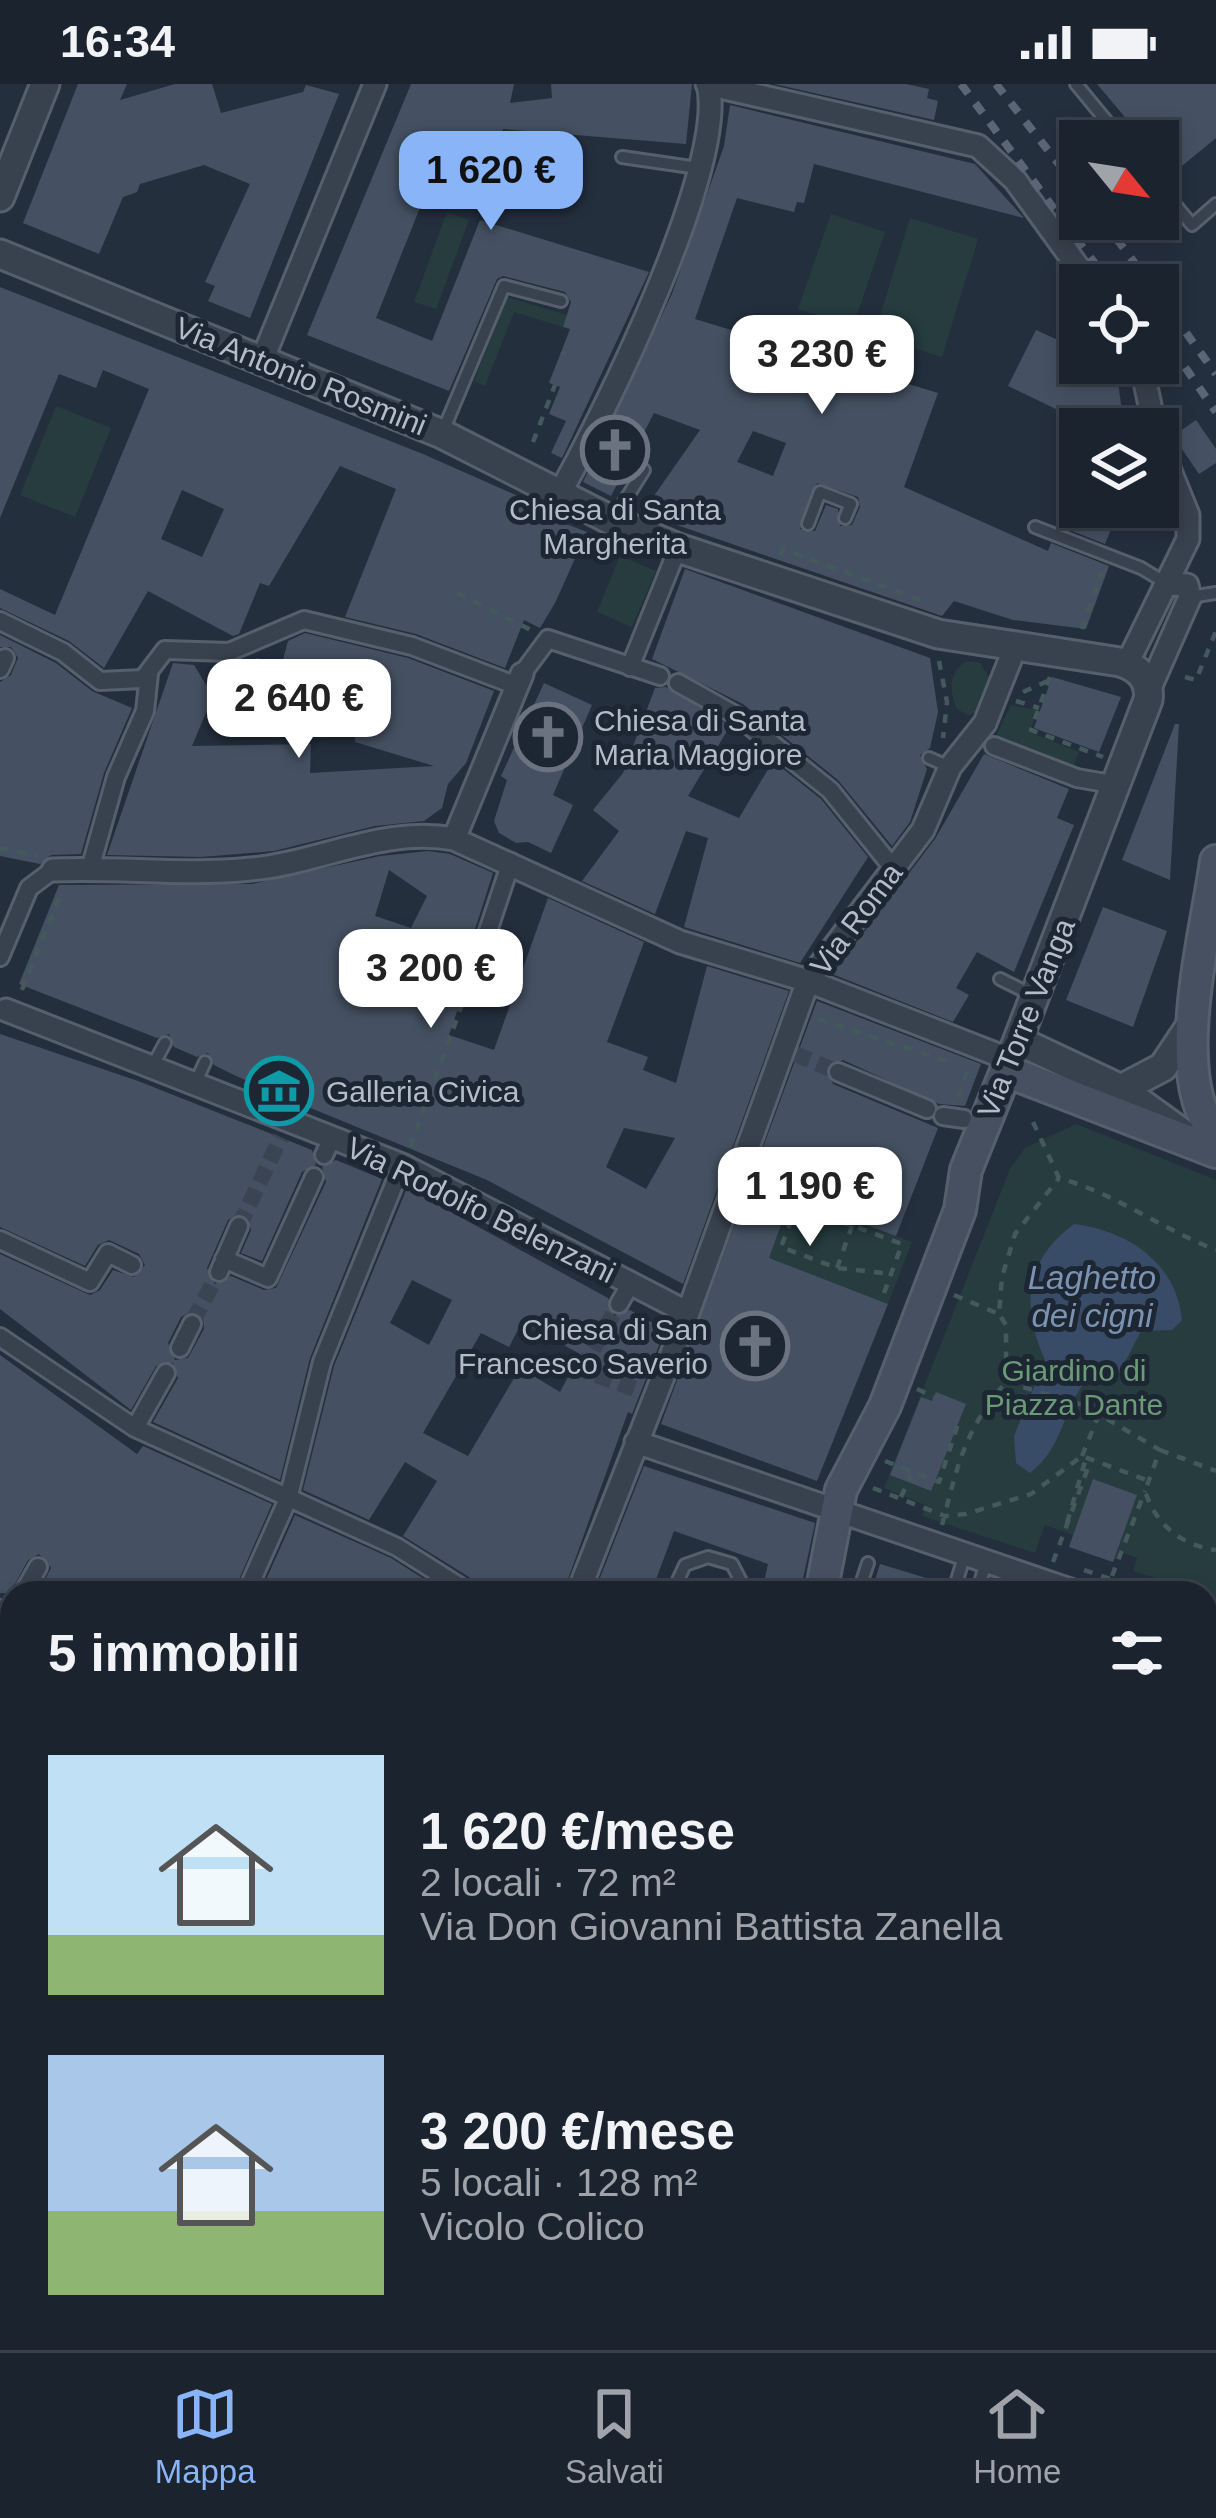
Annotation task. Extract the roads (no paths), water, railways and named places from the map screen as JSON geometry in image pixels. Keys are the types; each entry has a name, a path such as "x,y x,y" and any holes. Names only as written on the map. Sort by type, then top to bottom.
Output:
{"main road":[{"path":"1210,1143 1195,1104 1193,1022 1216,860"},
{"path":"1012,1057 1210,1143"},
{"name":"Via Torre Vanga","path":"823,1581 855,1455 885,1406 960,1210 966,1170 1012,1057"}],"street":[{"path":"0,197 45,84"},
{"path":"263,358 374,84"},
{"path":"561,491 635,327 698,168 714,107 708,84 978,146 1015,180 1076,264"},
{"name":"Via Antonio Rosmini","path":"0,254 442,434 604,516 686,550 785,568 938,634 1014,650 1127,664"},
{"path":"1149,690 1127,664 1169,584 1190,526 1179,497"},
{"path":"631,667 686,550"},
{"path":"1149,690 1190,597 1187,585 1169,584"},
{"path":"90,869 116,777 145,711 148,674 165,650 175,647 209,653 249,646 304,620 519,680"},
{"path":"0,621 62,652 100,681 148,674"},
{"path":"454,839 519,680 548,639 669,680 737,716 830,790 893,868"},
{"name":"Via Roma","path":"582,1581 646,1393 688,1313 760,1098 808,981 923,830 938,762 984,743 1014,650"},
{"name":"Via Torre Vanga","path":"1012,1057 1149,690"},
{"path":"984,743 1077,778 1117,784"},
{"path":"2,946 29,888 56,868 138,874 255,869 427,834 454,839 511,862 680,942 808,981 1012,1057 1121,1089 1210,1143"},
{"path":"482,949 511,862"},
{"name":"Via Rodolfo Belenzani","path":"3,1008 195,1084 262,1099 327,1146 402,1166 688,1313"},
{"path":"1121,1089 1163,1067 1193,1022"},
{"path":"838,1072 947,1113"},
{"path":"250,1581 288,1499 322,1361 402,1166"},
{"path":"239,1226 222,1265 268,1278 314,1177"},
{"path":"0,1240 90,1282 108,1252 132,1265"},
{"name":"Via Rodolfo Belenzani","path":"619,1304 631,1283"},
{"path":"0,1319 0,1333 135,1428 397,1547 451,1581"},
{"path":"180,1348 192,1324"},
{"path":"135,1428 166,1373"},
{"path":"625,1455 838,1511 1043,1581"},
{"path":"29,1581 38,1567"}],"lane":[{"path":"1076,84 1106,120"},
{"path":"622,157 698,168"},
{"path":"1179,209 1192,225 1216,204"},
{"path":"442,434 504,286 560,301"},
{"path":"604,516 644,470"},
{"path":"808,524 820,492 850,504 845,518"},
{"path":"1035,527 1142,568 1169,584"},
{"path":"1190,597 1216,593"},
{"path":"1000,979 1037,998"},
{"path":"152,1067 165,1043"},
{"path":"195,1084 206,1062"},
{"path":"678,1581 686,1565 708,1557 731,1564 740,1581"},
{"path":"961,1581 975,1558"},
{"path":"975,1558 976,1581"},
{"path":"862,1581 868,1563"}],"water":[{"name":"Laghetto dei cigni","path":"1074,1224 1112,1234 1146,1252 1170,1281 1182,1320 1172,1330 1141,1331 1118,1376 1088,1378 1057,1440 1030,1473 1016,1463 1014,1436 1045,1360 1032,1322 1032,1286 1045,1253"}],"tunnel":[{"path":"795,1054 838,1072"},
{"path":"239,1226 281,1137"},
{"path":"193,1321 219,1272"},
{"path":"581,1370 619,1304"},
{"path":"574,1367 638,1390"}],"railway":[{"path":"961,84 1095,264"},
{"path":"996,84 1059,164"},
{"path":"1118,240 1135,264"},
{"path":"1179,323 1216,374"},
{"path":"1179,358 1216,412"}],"place":[{"name":"Chiesa di Santa Margherita","path":"615,450"},
{"name":"Chiesa di Santa Maria Maggiore","path":"548,737"},
{"name":"Galleria Civica","path":"279,1091"},
{"name":"Chiesa di San Francesco Saverio","path":"755,1346"}],"park label":[{"name":"Giardino di Piazza Dante","path":"1074,1387"}]}
